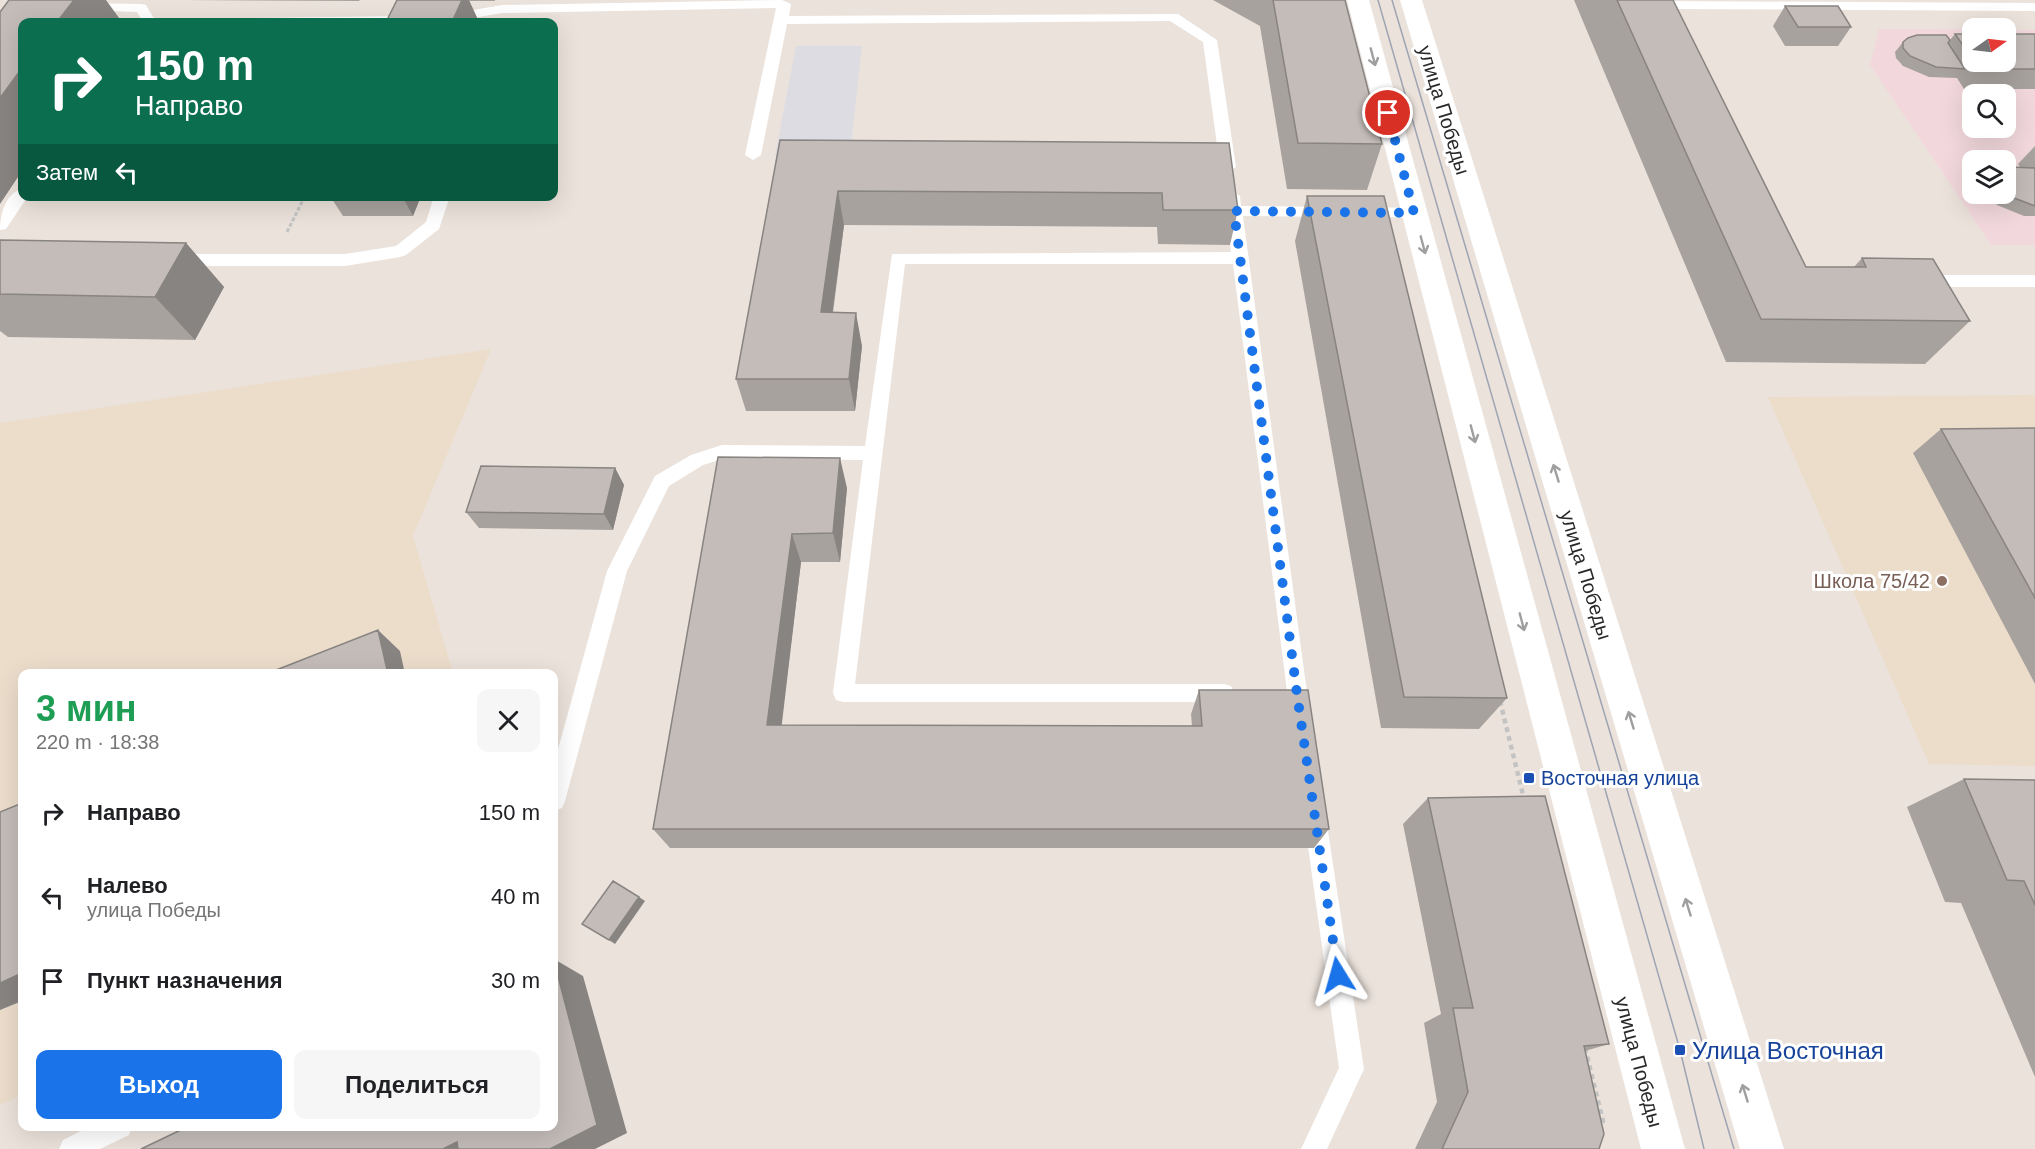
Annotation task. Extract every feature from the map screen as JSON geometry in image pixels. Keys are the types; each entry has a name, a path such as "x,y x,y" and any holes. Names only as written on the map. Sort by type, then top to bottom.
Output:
{"main road":[{"name":"улица Победы","path":"1358,0 1663,1149"},
{"name":"улица Победы","path":"1411,0 1762,1149"}],"lane":[{"path":"1673,26 1663,5 1965,3 2035,7"},
{"path":"65,6 144,4 149,18"},
{"path":"753,155 784,8"},
{"path":"464,18 784,8 1173,18 1210,40 1302,729"},
{"path":"0,225 18,200"},
{"path":"154,260 345,260 400,251 433,225 440,201"},
{"path":"1234,211 1414,213"},
{"path":"1237,693 843,693 898,258 1238,258"},
{"path":"1903,281 2035,280"},
{"path":"558,786 617,571 662,481 697,460 722,452 872,453"},
{"path":"1273,694 1297,694"},
{"path":"1312,799 1352,1069 1314,1149"},
{"path":"72,1149 110,1131"}],"path":[{"path":"273,260 302,201"}],"shaded area":[{"path":"1879,29 1962,29 1962,72 2016,72 2016,30 2035,30 2035,245 1991,245 1963,204 2016,204 2016,150 1962,150 1962,202 1870,65"},
{"path":"796,46 862,46 850,155 775,156"},
{"path":"491,349 413,536 452,669 18,669 18,1097 0,1105 0,423"},
{"name":"Школа 75/42","path":"2035,395 2035,766 1929,764 1768,397"}],"building":[{"path":"9,0 74,0 60,18 18,18 18,73 0,98 0,12"},
{"path":"397,0 462,0 454,18 388,18"},
{"path":"1273,0 1345,0 1382,144 1298,143"},
{"path":"1617,0 1673,0 1806,267 1866,267 1862,258 1933,259 1970,321 1761,319"},
{"path":"1785,6 1838,6 1851,27 1798,27"},
{"path":"1955,34 1962,34 1962,44"},
{"path":"2016,34 2035,34 2035,69 2016,69"},
{"path":"1917,35 1946,35 1950,40 1948,43 1962,64 1962,69 1936,67 1910,56 1903,48 1903,42"},
{"path":"780,140 1229,143 1238,210 1163,210 1162,193 838,191 821,312 856,313 849,379 736,379"},
{"path":"2016,167 2035,168 2035,206 2016,199"},
{"path":"1307,196 1384,196 1507,698 1404,697"},
{"path":"0,240 186,243 155,297 0,294"},
{"path":"2035,428 2035,598 1941,429"},
{"path":"718,457 840,458 833,533 792,534 767,725 1202,726 1199,690 1308,690 1329,829 653,829"},
{"path":"481,466 615,468 604,514 466,512"},
{"path":"378,630 387,669 279,669"},
{"path":"1964,779 2035,780 2035,905 2024,881 2007,880"},
{"path":"1545,796 1609,1044 1584,1046 1604,1134 1599,1149 1442,1149 1468,1092 1453,1008 1473,1008 1428,798"},
{"path":"18,805 18,975 0,983 0,812"},
{"path":"613,881 639,897 609,940 582,924"},
{"path":"558,976 597,1125 550,1149 458,1149 457,1142 443,1149 141,1149 179,1131 558,1131"}],"tram line":[{"path":"1378,0 1680,1050 1704,1149"},
{"path":"1392,0 1734,1149"}],"place":[{"name":"Школа 75/42","path":"1942,581"},
{"name":"Восточная улица","path":"1529,778"},
{"name":"Улица Восточная","path":"1680,1050"}],"route":[{"path":"1338,975 1297,694 1238,258 1234,211 1414,213 1388,113"}]}
